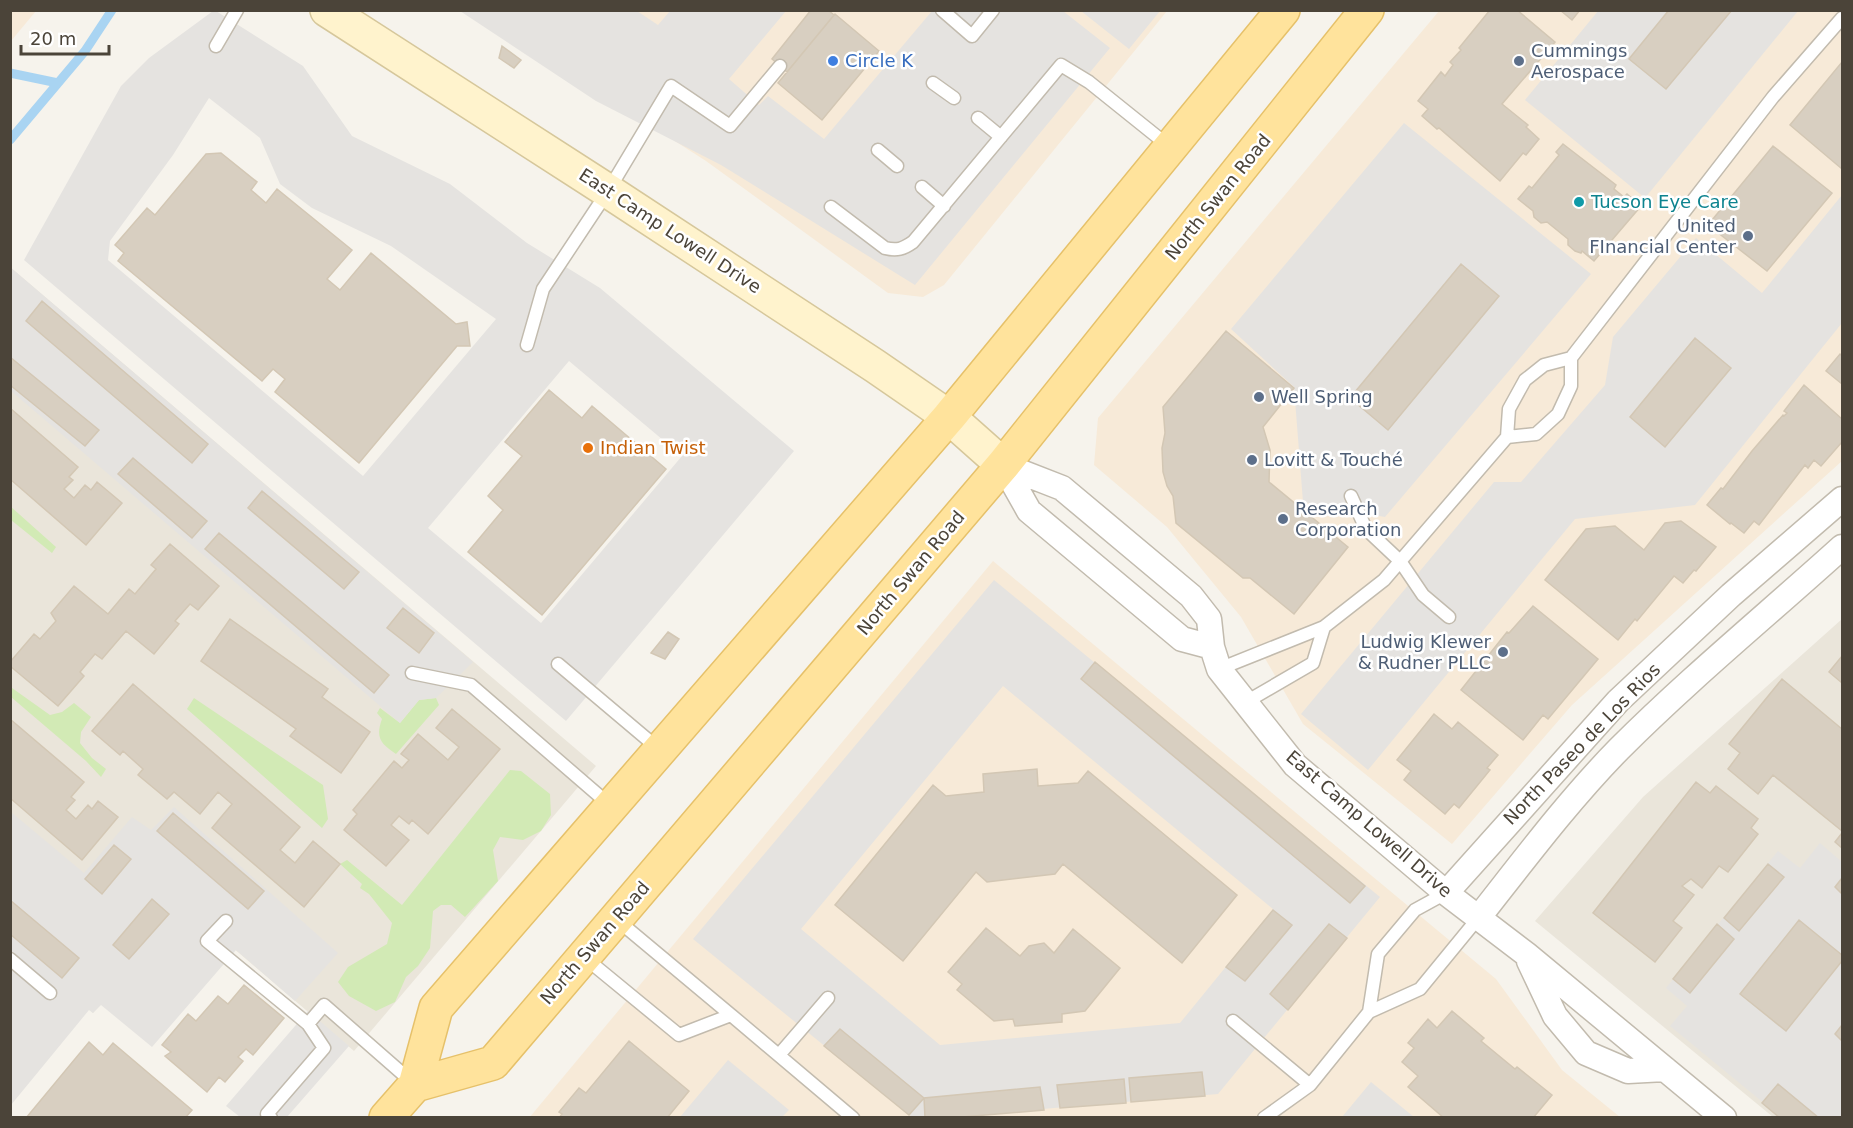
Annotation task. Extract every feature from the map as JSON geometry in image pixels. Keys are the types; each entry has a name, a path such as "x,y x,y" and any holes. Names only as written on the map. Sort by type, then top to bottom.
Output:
{"main road":[{"name":"East Camp Lowell Drive","path":"327,10 865,360 949,417 1003,465"},
{"path":"386,1118 415,1085 436,1008 949,417 1283,10"},
{"name":"North Swan Road","path":"415,1085 493,1063 1003,465 1366,10"}],"street":[{"name":"East Camp Lowell Drive","path":"1003,465 1029,511 1182,639 1216,658"},
{"name":"East Camp Lowell Drive","path":"1003,465 1062,488 1191,596 1209,619 1216,658 1246,702 1295,765 1446,892 1526,954 1724,1118"},
{"name":"North Paseo de Los Rios","path":"1446,892 1618,701 1842,499"},
{"name":"North Paseo de Los Rios","path":"1479,917 1561,814 1618,750 1678,693 1842,547"},
{"path":"1752,578 1776,607"},
{"name":"East Camp Lowell Drive","path":"1526,954 1555,1016 1586,1053 1628,1071 1665,1069"}],"lane":[{"path":"216,46 237,10"},
{"path":"942,10 972,36 993,10"},
{"path":"1216,658 1324,627 1384,580 1507,438 1509,410 1525,380 1544,365 1571,358 1773,97 1842,18"},
{"path":"831,207 878,244 895,251 905,248 944,206 1061,65 1089,82 1171,148"},
{"path":"527,345 543,289 608,191 671,86 730,126 780,66"},
{"path":"933,83 954,98"},
{"path":"978,118 1001,138"},
{"path":"878,150 897,166"},
{"path":"922,187 944,206"},
{"path":"1507,438 1536,434 1558,414 1571,386 1571,358"},
{"path":"1351,496 1366,529 1400,561 1423,595 1449,617"},
{"path":"1246,702 1313,663 1324,627"},
{"path":"558,664 660,750"},
{"path":"412,673 471,685 612,806"},
{"path":"1369,1012 1378,954 1415,910 1446,892"},
{"path":"1264,1118 1310,1084 1369,1012 1420,989 1479,917"},
{"path":"616,919 853,1118"},
{"path":"226,921 207,941 308,1024 324,1048 267,1114 271,1118"},
{"path":"584,957 679,1035 731,1015"},
{"path":"10,959 50,993"},
{"path":"779,1055 828,998"},
{"path":"308,1024 324,1005 415,1085"},
{"path":"1233,1021 1310,1084"}],"shaded area":[{"path":"10,11 36,11 11,41"},
{"path":"216,11 303,66 352,136 450,184 527,243 600,288 794,451 566,721 24,260 121,86 149,58","holes":["209,98 260,138 280,184 312,208 391,246 496,319 363,476 108,260 110,241 173,155","569,361 682,456 541,623 428,528"]},
{"path":"460,11 637,11 658,25 670,11 786,11 729,79 759,105 768,96 824,139 932,11 1063,11 1110,48 915,285 721,165 596,101"},
{"path":"472,11 1167,11 944,285 923,297 888,293 706,161"},
{"path":"1081,11 1160,11 1129,49"},
{"path":"1439,11 1842,11 1842,461 1572,705 1452,844 1303,724 1241,617 1167,527 1094,465 1098,418"},
{"path":"1598,11 1798,11 1645,198 1525,100"},
{"path":"1404,123 1591,274 1385,517 1303,502 1294,387 1231,329"},
{"path":"1842,195 1842,323 1695,505 1575,519 1368,770 1301,714 1494,482 1521,482 1605,385 1613,337 1696,238 1762,293"},
{"path":"10,267 596,766 354,1051 185,907 93,1013 11,942"},
{"path":"10,267 473,662 436,698 419,700 400,723 11,391"},
{"path":"993,561 1496,979 1562,1070 1620,1117 529,1118"},
{"path":"994,580 1380,897 1218,1094 950,1117 912,1117 693,939","holes":["1003,686 1273,909 1180,1023 940,1045 801,929"]},
{"path":"1842,619 1842,1117 1773,1117 1535,921 1643,797"},
{"path":"174,807 338,953 295,1001 236,950 152,1047 101,1005 93,1013 89,1010 11,1105 11,812 84,873 132,817 151,830"},
{"path":"1820,843 1842,862 1842,1117 1781,1117 1670,1026 1687,1006 1666,988 1778,851 1800,868"},
{"path":"308,1011 349,1046 287,1117 240,1117 226,1106"},
{"path":"728,1060 789,1110 782,1117 680,1117"},
{"path":"1371,1082 1414,1117 1342,1117"}],"green space":[{"path":"10,506 56,547 52,553 11,520"},
{"path":"12,688 50,715 62,712 74,703 91,717 81,732 80,743 92,758 106,769 101,777 86,761 11,697"},
{"path":"194,698 323,785 328,819 322,828 187,709"},
{"path":"436,698 439,705 396,754 383,744 379,736 382,719 377,713 380,708 400,723 419,700"},
{"path":"510,770 521,771 550,794 551,815 541,831 523,840 500,837 493,850 498,881 465,917 451,905 441,905 433,911 430,948 418,966 406,977 395,1002 376,1011 349,996 338,982 348,967 387,944 392,923 369,894 360,888 362,884 340,864 347,860 402,905"}],"building":[{"path":"811,10 828,10 834,15 787,72 772,59"},
{"path":"1490,10 1517,10 1555,42 1502,104 1528,125 1526,127 1539,139 1526,155 1523,153 1500,181 1422,116 1428,109 1418,101 1441,72 1445,76 1453,65 1450,62 1461,50 1459,48"},
{"path":"1560,10 1580,10 1572,20"},
{"path":"1669,10 1732,10 1666,89 1629,59"},
{"name":"Circle K","path":"835,14 879,51 822,120 778,83"},
{"path":"502,46 521,60 514,68 499,58"},
{"path":"1842,62 1842,169 1790,125"},
{"name":"Tucson Eye Care","path":"1563,144 1616,185 1614,189 1624,197 1627,194 1641,206 1594,261 1582,251 1581,253 1575,251 1568,245 1568,239 1547,222 1541,223 1534,217 1533,211 1518,199 1529,186 1532,188 1559,155 1556,152"},
{"path":"1773,146 1832,193 1767,271 1708,225"},
{"path":"221,153 257,182 251,190 266,203 277,189 352,250 327,279 340,290 371,253 456,324 467,322 470,346 457,346 359,463 275,392 285,379 273,369 262,381 118,261 124,253 115,245 147,208 155,215 206,154"},
{"path":"1461,264 1499,296 1388,430 1350,398"},
{"path":"42,301 208,444 192,463 26,321"},
{"path":"1226,331 1294,388 1263,427 1270,450 1269,482 1348,547 1294,614 1250,578 1243,578 1176,523 1173,496 1163,472 1162,448 1165,433 1163,407"},
{"path":"1695,338 1731,368 1665,447 1630,417"},
{"path":"1840,354 1842,356 1842,384 1826,371"},
{"path":"10,357 99,430 85,446 10,385"},
{"path":"1804,385 1842,419 1842,442 1821,466 1814,460 1808,468 1805,465 1759,525 1754,521 1744,533 1707,505 1787,413 1784,411"},
{"path":"549,390 582,418 592,406 666,469 542,615 468,552 503,510 488,496 522,456 505,442"},
{"path":"10,408 78,467 69,477 73,480 64,489 74,498 85,485 91,490 97,482 122,503 86,545 10,479"},
{"path":"133,458 207,521 192,538 118,474"},
{"path":"262,491 359,572 344,589 248,508"},
{"path":"1681,521 1716,547 1683,583 1674,576 1618,640 1545,580 1586,529 1615,526 1644,550 1665,523"},
{"path":"219,533 389,675 374,693 205,549"},
{"path":"170,544 219,586 198,610 190,604 175,621 179,624 154,654 126,631 102,659 95,654 80,672 84,676 58,706 10,666 10,662 34,634 40,639 56,621 51,613 74,586 108,614 129,589 135,594 156,569 151,565"},
{"path":"1533,606 1598,659 1548,719 1543,715 1523,740 1461,690 1507,632 1509,633"},
{"path":"403,608 434,633 419,653 387,628"},
{"path":"230,619 328,689 322,697 370,732 341,773 290,736 296,729 201,661"},
{"path":"668,632 679,639 665,659 651,653"},
{"path":"1842,656 1842,683 1829,672"},
{"path":"1095,662 1365,886 1350,903 1081,679"},
{"path":"1782,679 1842,729 1842,831 1773,775 1758,794 1728,769 1740,753 1729,744"},
{"path":"133,684 300,827 280,850 295,863 313,841 340,864 304,907 212,828 232,804 218,792 200,814 174,792 167,799 138,775 143,769 123,751 120,755 92,731"},
{"path":"452,709 500,749 428,834 412,820 409,824 399,816 391,825 409,840 386,866 344,830 357,814 353,810 394,761 402,768 409,760 401,754 418,734 448,760 459,747 436,728"},
{"path":"1434,714 1452,729 1458,722 1498,755 1487,768 1490,770 1459,808 1454,804 1445,814 1404,780 1411,771 1397,760"},
{"path":"10,719 84,782 71,797 75,800 66,810 76,819 88,805 92,809 98,801 118,817 82,860 10,798"},
{"path":"1037,769 1038,786 1078,783 1088,771 1237,895 1182,963 1063,864 1055,874 987,882 976,872 903,961 835,905 933,785 946,796 984,792 983,774"},
{"path":"1696,782 1710,793 1716,786 1758,819 1751,828 1758,834 1728,872 1719,866 1702,888 1691,879 1682,886 1694,895 1673,921 1682,928 1655,962 1593,913"},
{"path":"173,813 264,891 248,909 157,831"},
{"path":"1842,833 1842,848 1835,842"},
{"path":"114,845 131,859 102,894 85,879"},
{"path":"1768,864 1784,877 1739,931 1724,918"},
{"path":"1842,878 1842,894 1835,887"},
{"path":"152,899 169,914 129,959 113,945"},
{"path":"10,900 79,958 62,978 10,934"},
{"path":"1273,910 1292,925 1245,981 1226,967"},
{"path":"1799,920 1842,955 1842,961 1786,1031 1740,994"},
{"path":"1329,924 1347,938 1288,1010 1270,994"},
{"path":"1717,924 1734,939 1690,993 1673,979"},
{"path":"986,928 1020,956 1029,946 1044,943 1054,953 1073,929 1120,968 1085,1011 1062,1014 1062,1022 1015,1026 1013,1019 994,1021 957,990 962,984 948,972"},
{"path":"244,985 284,1018 253,1055 246,1049 238,1057 243,1061 225,1082 219,1077 207,1092 165,1056 171,1052 162,1045 188,1014 196,1021 218,996 228,1004"},
{"path":"1452,1011 1484,1038 1481,1041 1552,1095 1533,1118 1444,1118 1408,1087 1418,1076 1402,1062 1414,1048 1408,1043 1428,1019 1437,1028"},
{"path":"1842,1025 1842,1041 1835,1034"},
{"path":"840,1029 924,1098 909,1115 824,1046"},
{"path":"629,1041 689,1091 667,1118 559,1118 562,1114 559,1112 579,1088 586,1093"},
{"path":"89,1042 103,1055 113,1043 192,1110 185,1118 26,1118"},
{"path":"1202,1072 1205,1096 1131,1102 1129,1078"},
{"path":"1124,1079 1126,1103 1060,1108 1057,1085"},
{"path":"1778,1084 1819,1118 1780,1118 1762,1103"},
{"path":"1040,1087 1044,1110 925,1118 924,1098"}],"waterway":[{"path":"10,140 85,51 112,10"},
{"path":"10,73 58,83"}],"place":[{"name":"Circle K","path":"833,61"},
{"name":"Cummings Aerospace","path":"1519,61"},
{"name":"Tucson Eye Care","path":"1579,202"},
{"name":"United FInancial Center","path":"1748,236"},
{"name":"Well Spring","path":"1259,397"},
{"name":"Indian Twist","path":"588,448"},
{"name":"Lovitt & Touché","path":"1252,460"},
{"name":"Research Corporation","path":"1283,519"},
{"name":"Ludwig Klewer & Rudner PLLC","path":"1503,652"}]}
